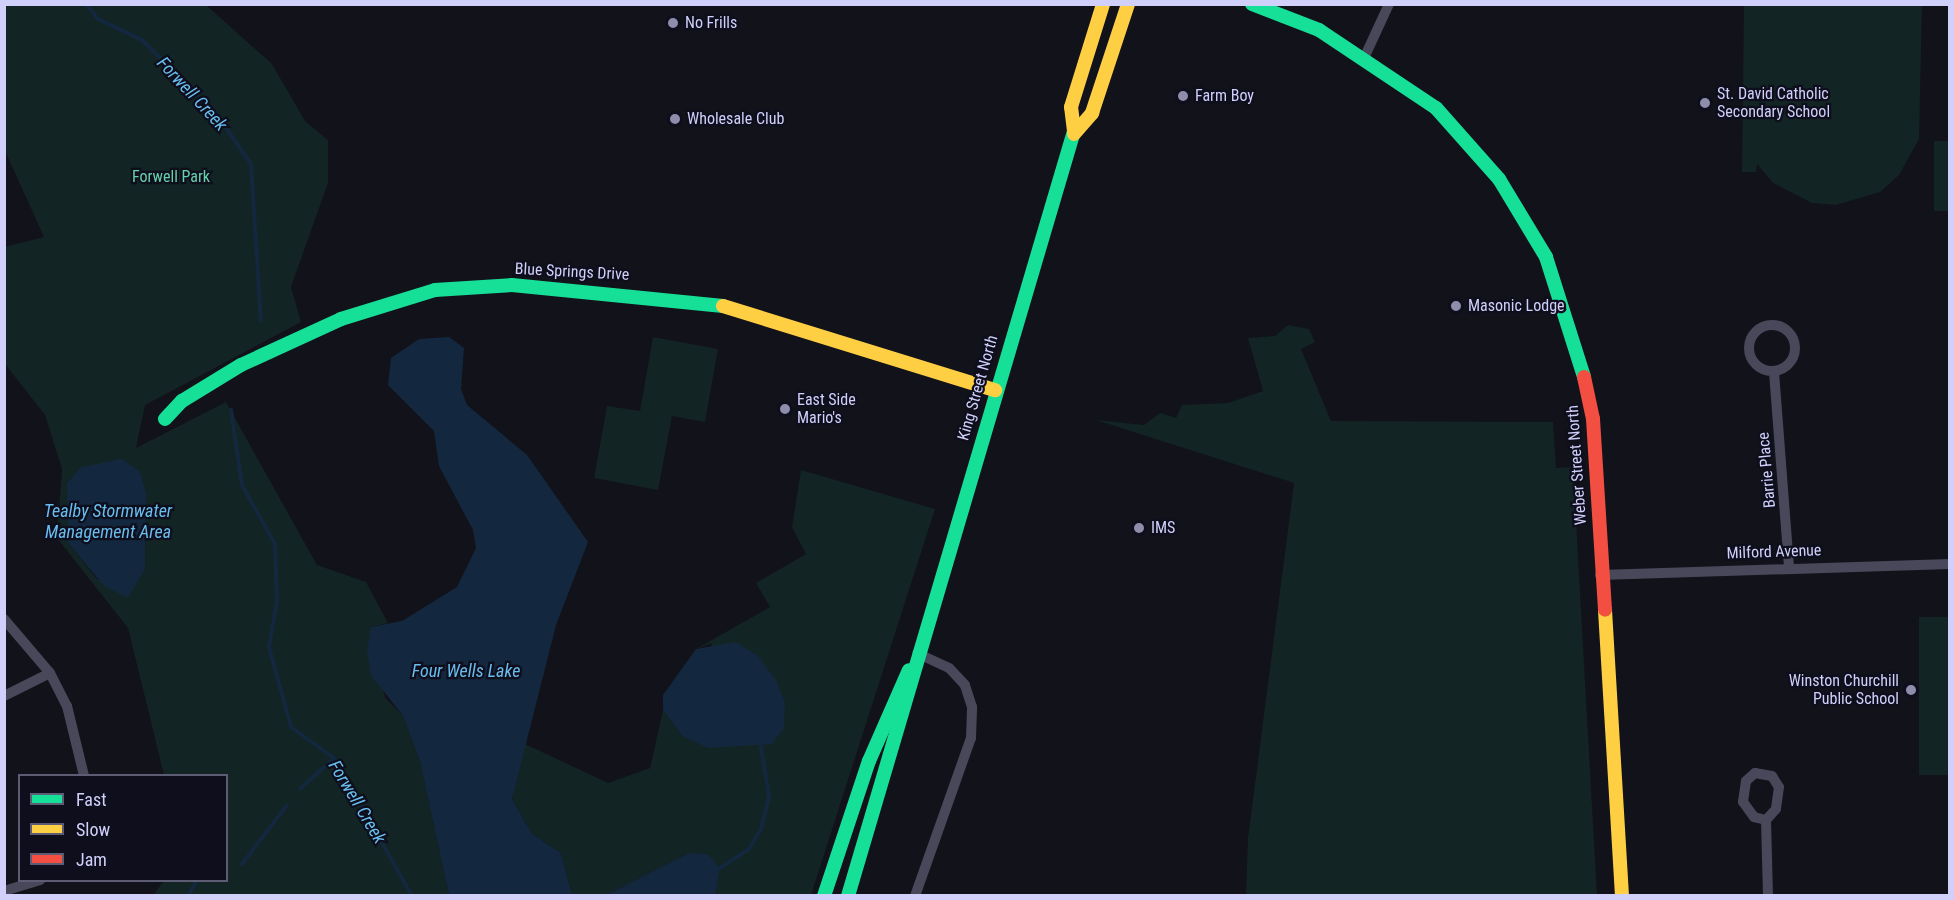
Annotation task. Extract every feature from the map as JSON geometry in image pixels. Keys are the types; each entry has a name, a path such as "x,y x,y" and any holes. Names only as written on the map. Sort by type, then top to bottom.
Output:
{"main road":[{"name":"King Street North","path":"848,896 907,705 917,653 995,390 1074,134 1092,113 1128,4"},
{"name":"Weber Street North","path":"1252,4 1319,30 1365,56 1436,108 1473,146 1546,257 1576,339 1593,419 1600,575 1622,896"},
{"name":"King Street North","path":"1074,134 1071,107 1101,7"},
{"name":"Blue Springs Drive","path":"165,419 182,401 241,365 341,319 435,290 512,285 700,301 763,315 995,390"},
{"name":"King Street North","path":"824,896 876,742 917,653"}],"street":[{"path":"1365,56 1389,4"},
{"path":"1769,325 1785,328 1796,345 1792,361 1774,372 1760,369 1749,352 1753,334 1769,325"},
{"name":"Barrie Place","path":"1774,372 1789,566"},
{"name":"Milford Avenue","path":"1600,575 1789,566 1950,564"},
{"path":"4,619 50,674 67,706 84,774"},
{"path":"915,896 971,738 972,707 965,685 949,668 917,653"},
{"path":"4,696 50,674"},
{"path":"1766,820 1754,817 1743,802 1746,781 1755,773 1772,776 1779,787 1776,809 1766,820 1768,896"},
{"path":"4,891 33,882"}],"green space":[{"name":"Forwell Park","path":"5,5 206,5 272,64 305,121 328,140 328,183 291,287 301,322 145,405 136,448 226,402 317,565 366,582 388,623 371,627 385,698 403,716 420,762 449,895 153,895 163,882 228,882 228,774 164,774 128,628 57,538 62,469 45,415 5,364 4,247 44,237 5,151","holes":["146,494 145,569 97,579 68,543 68,514"]},
{"path":"1744,5 1922,5 1919,139 1899,175 1880,192 1836,205 1812,203 1773,183 1757,164 1756,172 1742,172"},
{"path":"1934,141 1949,141 1949,211 1934,211"},
{"path":"1288,325 1309,329 1315,342 1301,349 1331,421 1553,422 1556,468 1573,467 1597,895 1246,895 1248,838 1294,483 1096,420 1144,425 1160,413 1176,418 1182,405 1228,403 1263,391 1248,338 1275,336"},
{"path":"653,337 718,349 705,422 672,416 658,490 594,478 607,406 640,411"},
{"path":"801,470 935,509 811,895 715,895 715,884 689,853 606,895 572,895 561,853 532,834 512,799 523,743 608,783 650,768 663,710 682,736 712,643 696,649 770,607 756,583 806,554 792,527"},
{"path":"1919,617 1949,617 1949,775 1919,775"}],"water":[{"name":"Four Wells Lake","path":"449,337 464,348 461,389 467,405 527,455 588,542 556,625 512,799 532,834 561,853 572,895 449,895 420,762 403,716 371,675 367,650 371,627 402,621 457,587 476,548 473,530 439,466 434,431 388,385 391,358 419,339"},
{"name":"Tealby Stormwater Management Area","path":"122,459 140,472 146,494 145,569 128,598 104,586 68,543 67,483 81,467"},
{"path":"736,642 758,656 776,680 785,702 784,728 772,744 708,748 682,736 663,710 663,695 696,649"},
{"path":"689,853 708,854 720,868 715,895 606,895"}],"waterway":[{"name":"Forwell Creek","path":"86,4 98,19 142,40 218,116 251,164 261,321"},
{"name":"Forwell Creek","path":"231,410 242,485 275,544 277,601 269,647 291,727 334,758 412,896"},
{"path":"720,868 749,849 761,829 769,796 761,747"},
{"path":"300,789 334,758"},
{"path":"242,864 287,805"},
{"path":"188,896 196,882"}],"traffic: fast":[{"path":"1252,4 1319,30 1436,108 1499,179 1546,257 1584,377"},
{"path":"848,896 1074,131"},
{"path":"165,419 182,401 241,365 341,319 435,290 512,285 723,306"},
{"path":"824,896 869,761 909,670"}],"traffic: slow":[{"path":"1074,131 1071,107 1103,4"},
{"path":"1074,134 1092,113 1128,4"},
{"path":"723,306 995,390"},
{"path":"1605,610 1622,896"}],"traffic: jam":[{"path":"1584,377 1593,419 1605,610"}],"place":[{"name":"No Frills","path":"673,23"},
{"name":"Farm Boy","path":"1183,96"},
{"name":"St. David Catholic Secondary School","path":"1705,103"},
{"name":"Wholesale Club","path":"675,119"},
{"name":"Masonic Lodge","path":"1456,306"},
{"name":"East Side Mario's","path":"785,409"},
{"name":"IMS","path":"1139,528"},
{"name":"Winston Churchill Public School","path":"1911,690"}]}
